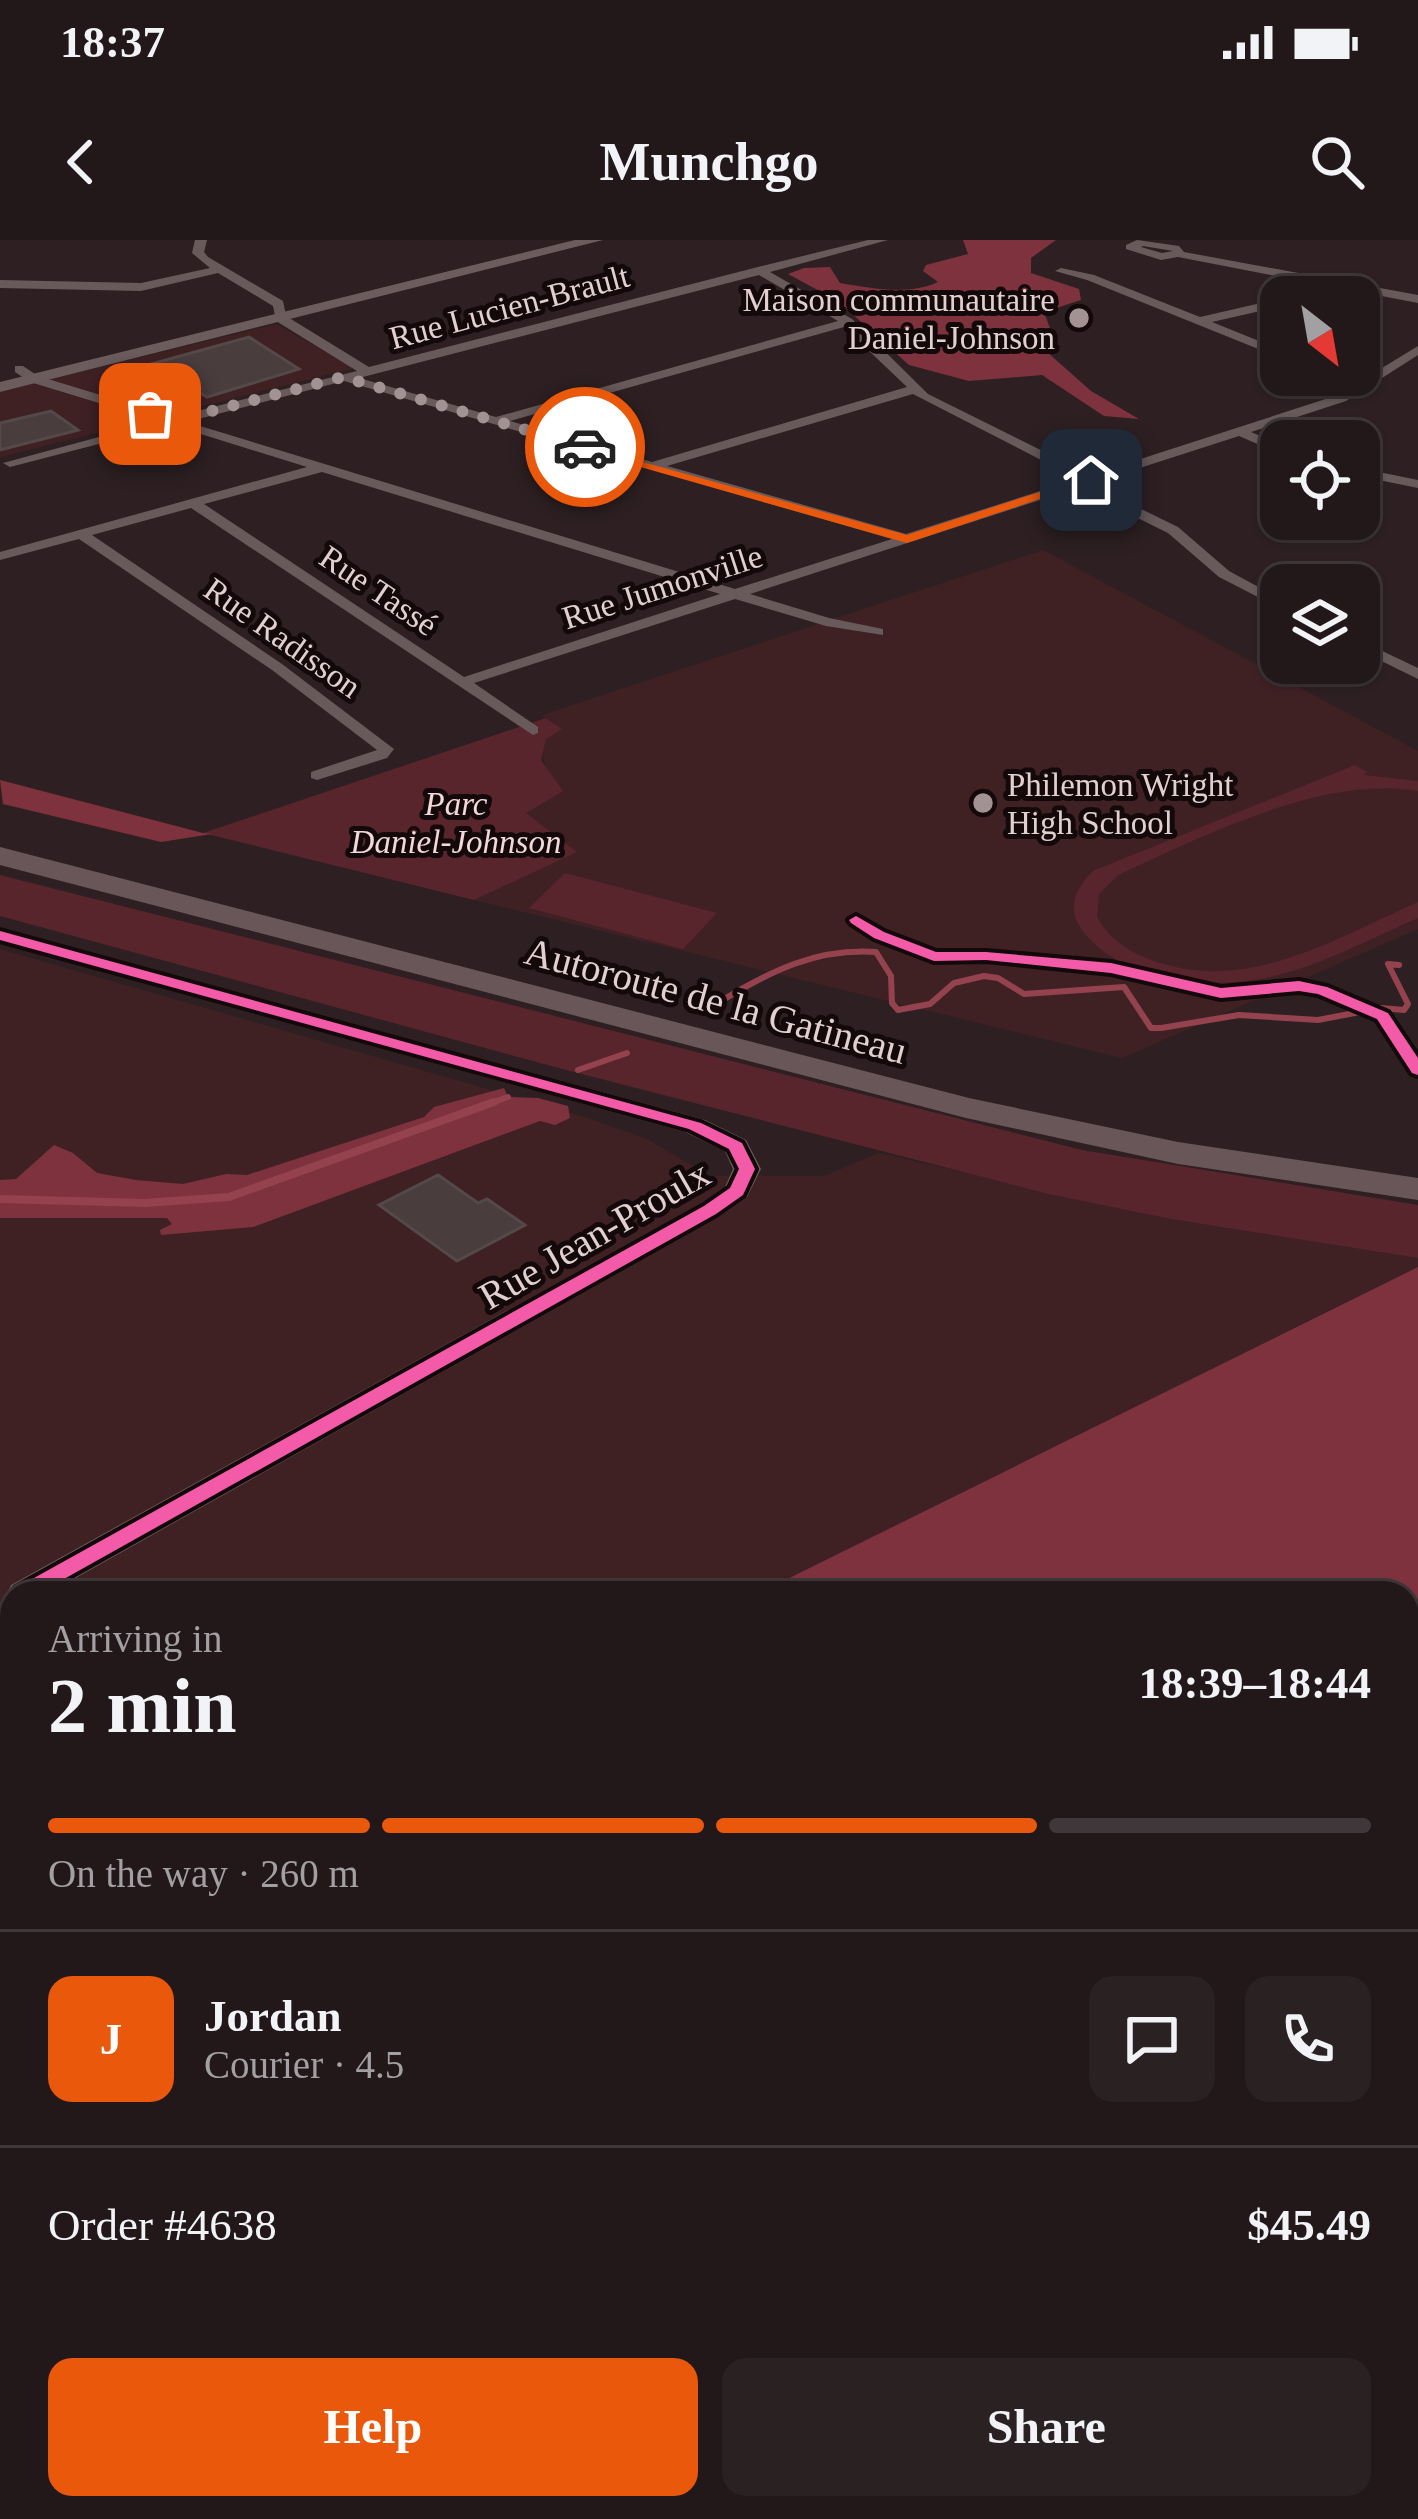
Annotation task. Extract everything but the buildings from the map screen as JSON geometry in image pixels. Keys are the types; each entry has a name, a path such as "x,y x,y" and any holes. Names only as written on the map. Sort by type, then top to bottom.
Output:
{"highway":[{"name":"Autoroute de la Gatineau","path":"0,838 944,1082 1193,1135 1418,1169"},
{"name":"Autoroute de la Gatineau","path":"0,856 996,1115 1178,1153 1418,1190"}],"street":[{"path":"201,240 198,253 366,371"},
{"path":"279,311 541,240"},
{"path":"0,387 17,374 595,240"},
{"name":"Rue Lucien-Brault","path":"10,463 883,240"},
{"path":"1178,254 1296,276"},
{"path":"0,284 141,286 219,269"},
{"path":"758,270 848,322 915,389 1173,530 1224,574 1260,594"},
{"path":"1060,271 1090,277 1260,346"},
{"path":"1380,292 1418,299"},
{"path":"1199,321 1260,307"},
{"path":"494,421 848,322"},
{"name":"Rue Jumonville","path":"1380,376 1416,354"},
{"path":"17,374 826,622 878,632"},
{"path":"343,377 907,539"},
{"path":"652,466 915,389"},
{"name":"Rue Jumonville","path":"463,682 1337,396"},
{"path":"1239,431 1260,440"},
{"path":"0,556 323,467"},
{"path":"1380,476 1418,484"},
{"name":"Rue Tassé","path":"192,502 533,730"},
{"name":"Rue Radisson","path":"80,533 277,667 386,749 381,755 316,775"},
{"path":"1380,655 1418,674"},
{"name":"Rue Jean-Proulx","path":"0,935 695,1126 736,1146 747,1169 737,1191 710,1210 45,1581"}],"shaded area":[{"path":"963,240 1056,240 1031,258 1031,273 1079,289 1081,300 1044,312 1051,331 1047,352 1091,391 1139,419 1104,416 1042,375 969,381 909,365 838,301 788,274 830,267 840,283 914,289 938,282 923,271 926,265 968,254"},
{"path":"276,324 354,368 0,457 0,392"},
{"name":"Philemon Wright High School","path":"1043,550 1260,666 1260,684 1293,684 1418,751 1418,929 1122,1058 474,900 576,852 525,813 550,776 540,751 546,739 561,728 542,715"},
{"path":"0,780 212,834 161,842 3,804"},
{"path":"0,949 588,1118 647,1139 709,1176 824,1176 879,1153 1171,1219 1418,1258 1418,1267 783,1581 0,1581"},
{"path":"504,1088 508,1097 568,1106 570,1118 555,1125 540,1121 253,1227 161,1235 160,1230 172,1224 167,1218 0,1218 0,1180 16,1179 54,1145 73,1153 97,1173 183,1184 226,1174 247,1175 424,1117 434,1107"},
{"path":"1418,1267 1418,1581 783,1581"}],"green space":[{"name":"Parc Daniel-Johnson","path":"546,718 562,729 546,739 541,760 563,791 526,813 577,852 474,900 203,833"},
{"path":"1355,765 1367,772 1364,775 1418,781 1418,791 1344,792 1304,800 1226,827 1118,875 1099,894 1097,917 1114,939 1154,961 1223,971 1290,958 1418,902 1418,918 1296,970 1234,982 1201,982 1143,971 1102,950 1079,926 1074,901 1093,871"},
{"path":"565,873 717,913 683,949 529,908"},
{"path":"0,875 1082,1150 1418,1205 1418,1258 1171,1219 1049,1194 570,1071 0,916"}],"waterway":[{"path":"721,1001 795,964 834,954 876,952 891,976 892,1003 898,1010 930,1004 954,983 984,976 998,978 1024,994 1124,987 1151,1028 1239,1015 1318,1020 1381,1008 1404,1010 1408,1004 1388,964 1399,965"},
{"path":"578,1070 627,1053"},
{"path":"485,1105 508,1097"},
{"path":"0,1199 145,1203 229,1197 494,1102"}],"cycle path":[{"path":"856,920 879,935 934,957 986,956 1111,968 1221,993 1299,986 1322,990 1383,1016 1418,1070"},
{"path":"0,935 695,1126 736,1146 747,1169 737,1191 710,1210 45,1581"}],"way so far":[{"path":"150,414 173,421 343,377 585,447"}],"place":[{"name":"Maison communautaire Daniel-Johnson","path":"1079,318"},
{"name":"Philemon Wright High School","path":"983,803"}],"route":[{"path":"585,447 907,539 1091,480"}]}
